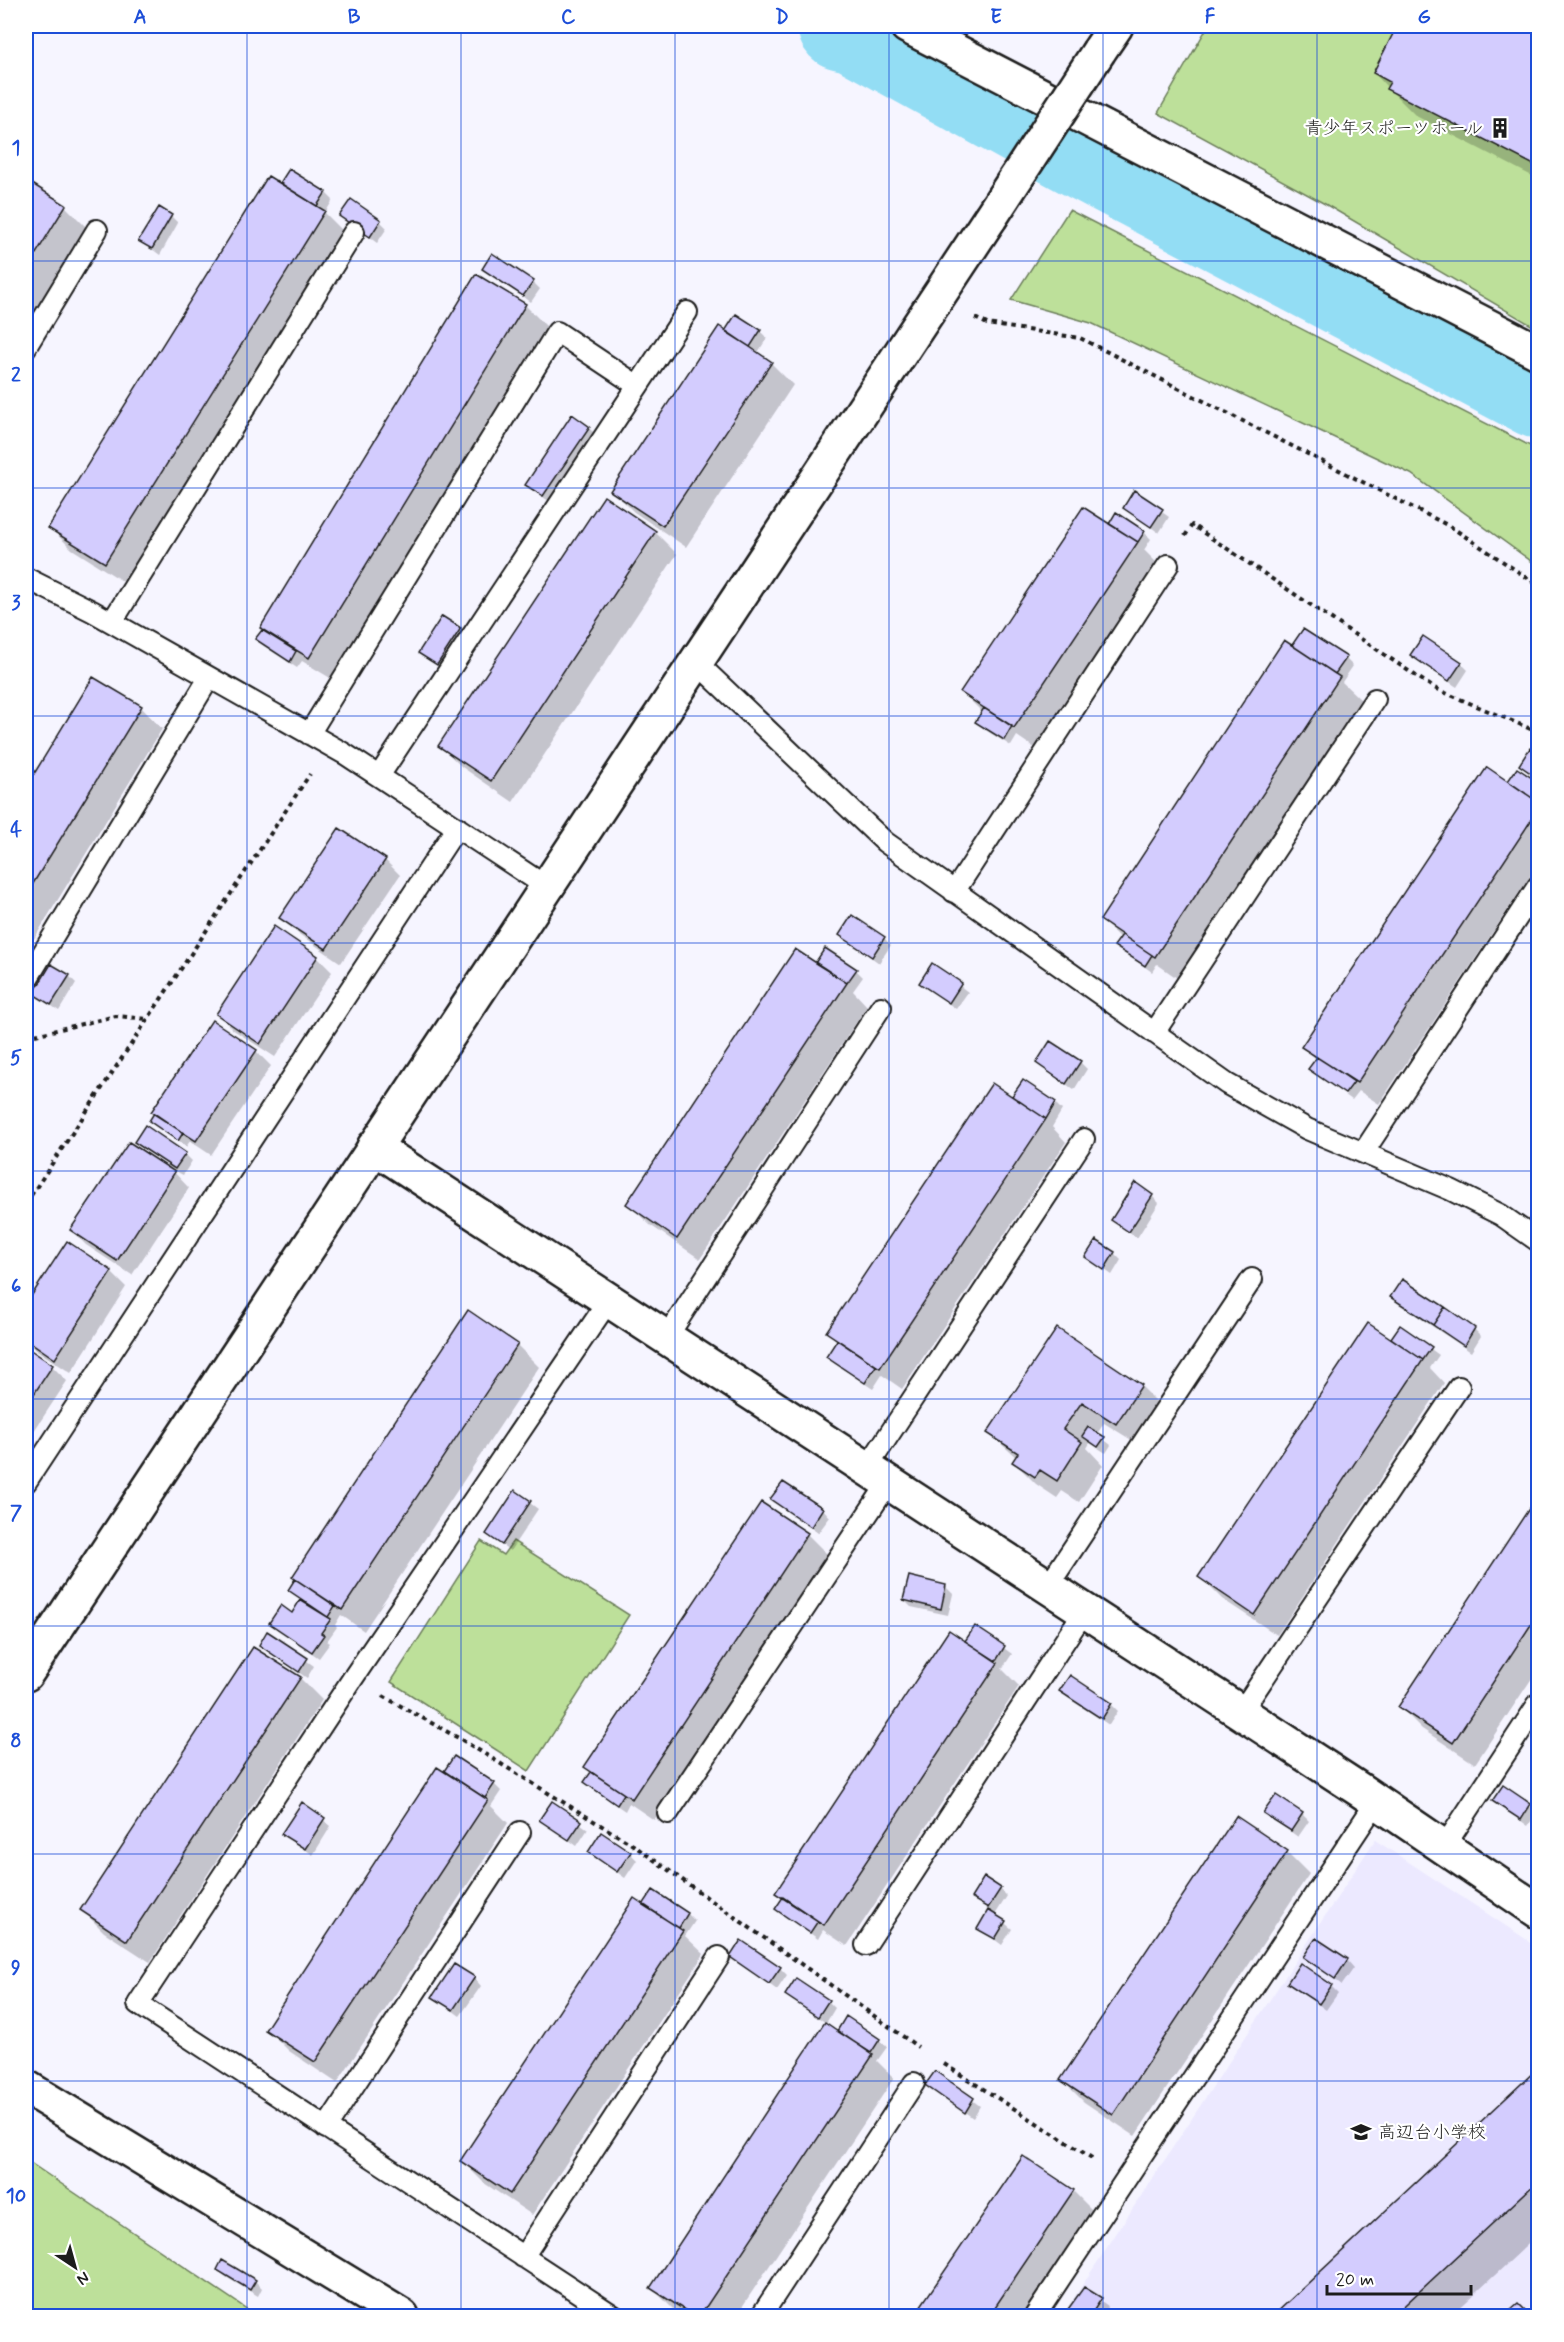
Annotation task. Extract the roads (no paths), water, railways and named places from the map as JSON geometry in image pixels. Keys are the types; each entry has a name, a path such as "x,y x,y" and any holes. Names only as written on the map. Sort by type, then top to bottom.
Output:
{"street":[{"path":"907,26 1539,352"},
{"path":"26,1674 1108,38"},
{"path":"374,1147 1377,1801 1539,1911"},
{"path":"26,2087 398,2316"}],"lane":[{"path":"26,347 97,230"},
{"path":"112,622 354,232"},
{"path":"379,776 687,312"},
{"path":"309,734 557,332 638,386"},
{"path":"954,892 1167,565"},
{"path":"26,579 112,622 309,734 379,776 547,887"},
{"path":"696,662 885,842 1227,1084 1307,1129 1450,1190 1501,1215 1539,1241"},
{"path":"26,981 209,678"},
{"path":"1154,1033 1375,699"},
{"path":"26,1482 457,827"},
{"path":"1363,1153 1539,886"},
{"path":"667,1337 881,1007"},
{"path":"668,1813 1084,1139"},
{"path":"1048,1586 1252,1279"},
{"path":"609,1300 352,1678 138,2004 614,2316"},
{"path":"1241,1712 1459,1387"},
{"path":"866,1945 1085,1610"},
{"path":"1444,1846 1539,1704"},
{"path":"1035,2316 1377,1801"},
{"path":"326,2128 520,1832"},
{"path":"523,2257 719,1957"},
{"path":"761,2316 914,2083"}],"waterway":[{"path":"841,26 854,29 1089,159 1538,395"}],"place":[{"name":"青少年スポーツホール","path":"1500,128"},
{"name":"高辺台小学校","path":"1361,2132"}]}
